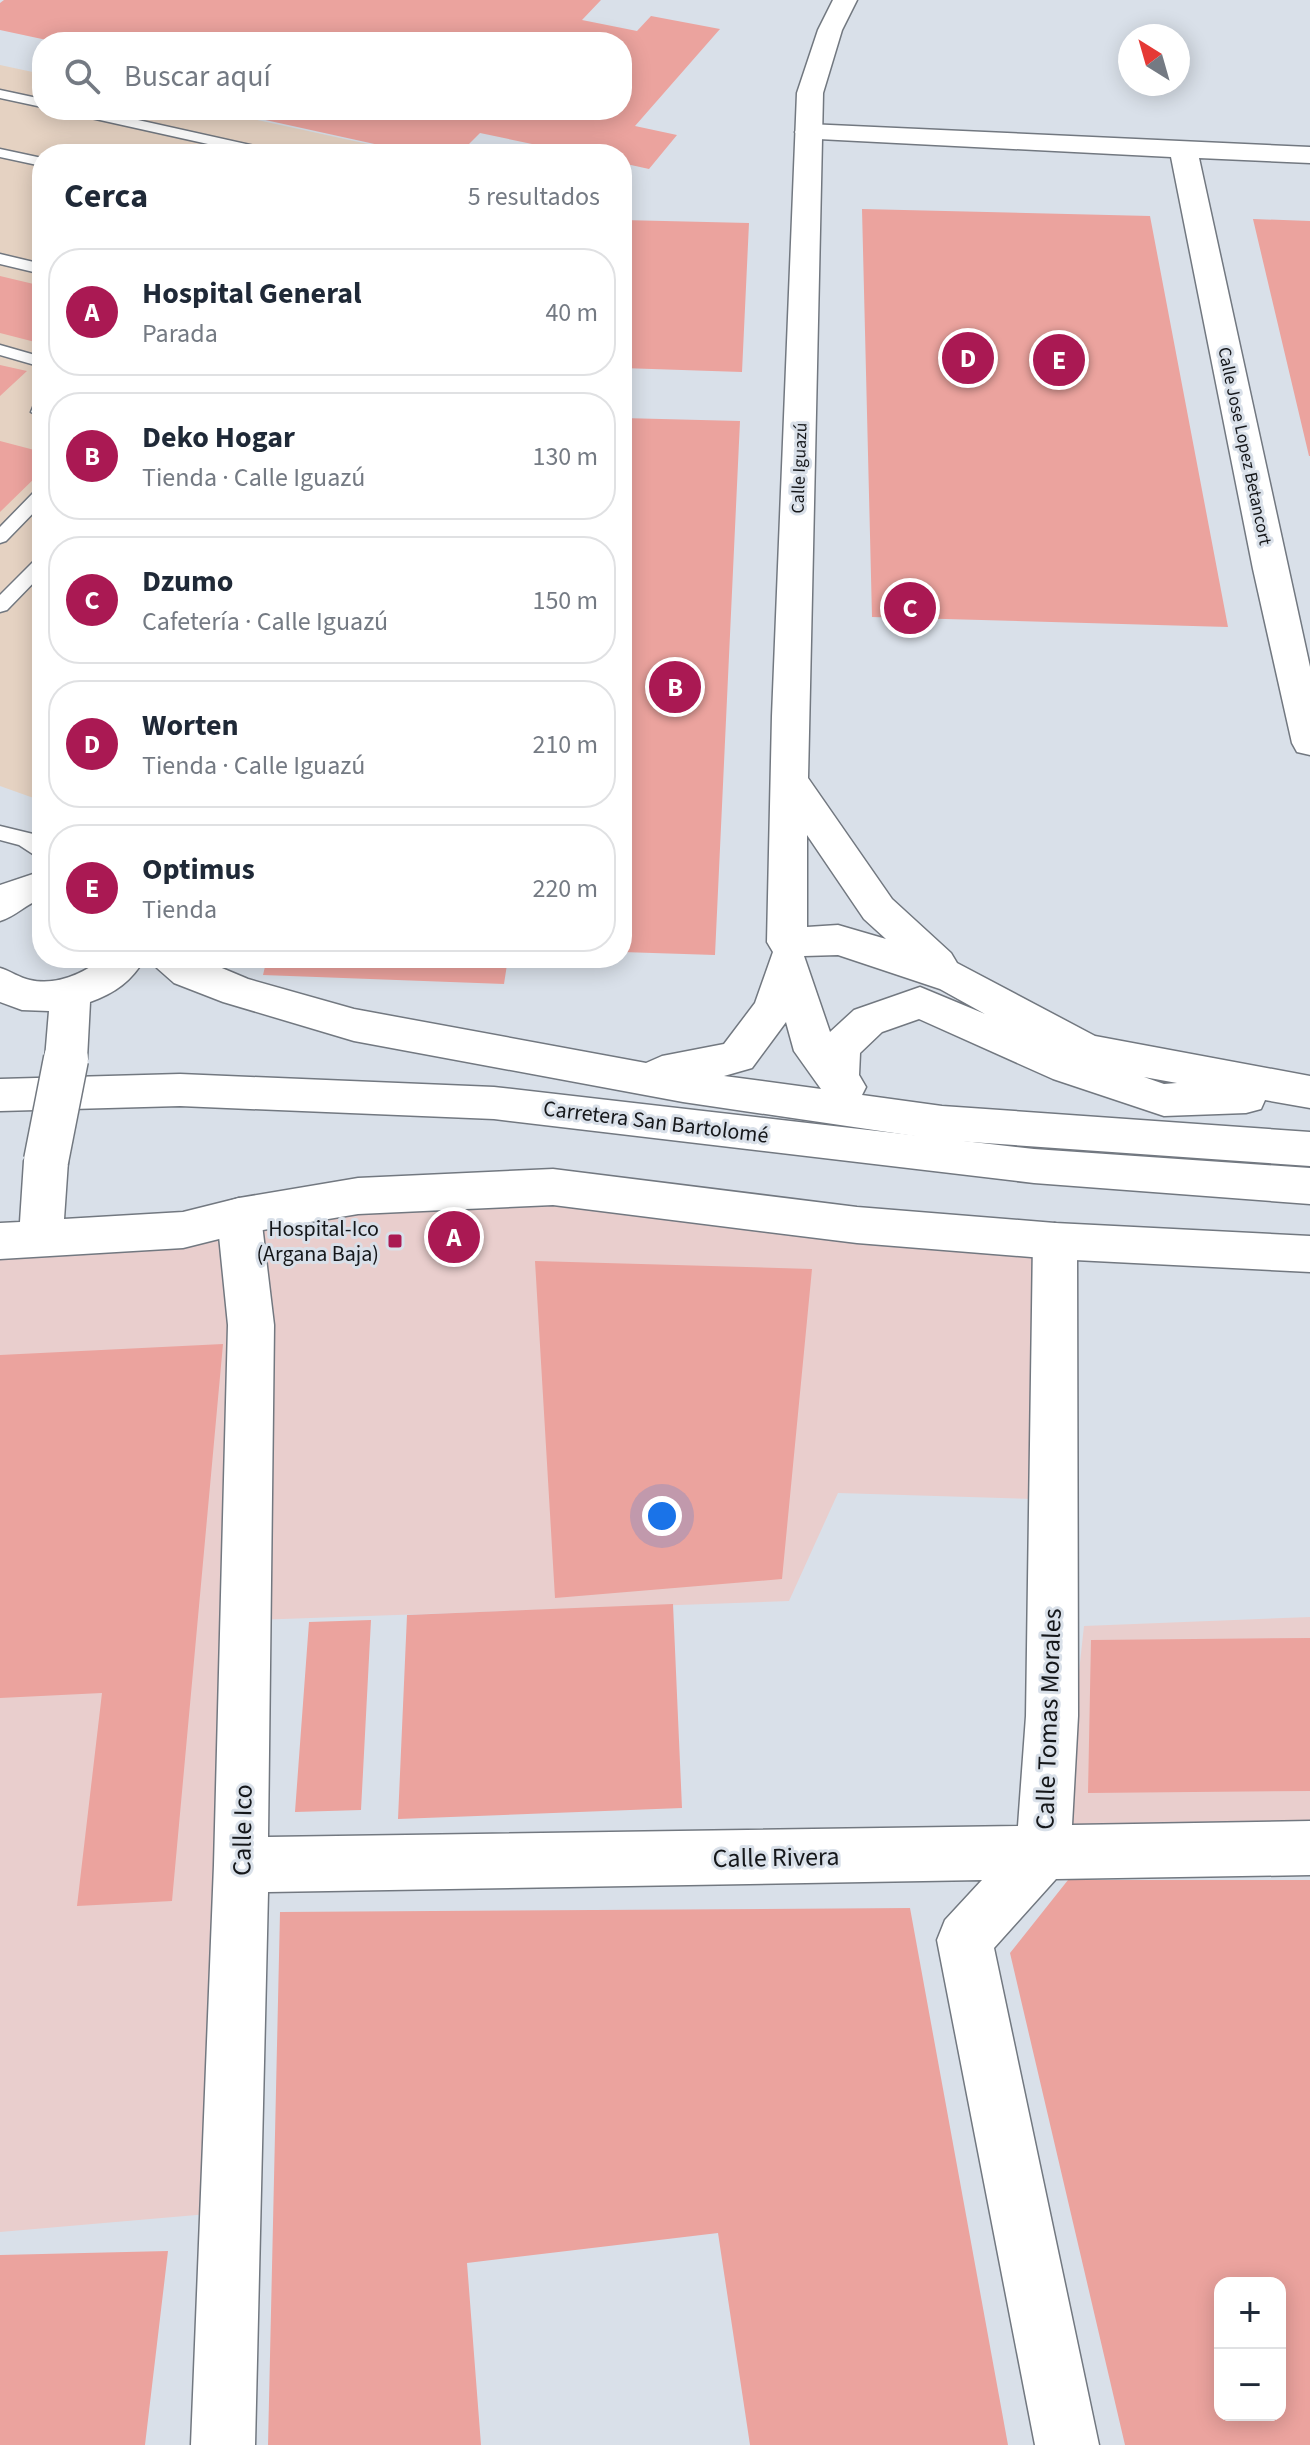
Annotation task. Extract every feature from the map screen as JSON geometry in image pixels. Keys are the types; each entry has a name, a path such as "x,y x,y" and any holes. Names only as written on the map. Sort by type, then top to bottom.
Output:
{"street":[{"name":"Calle Iguazú","path":"787,952 790,716 810,93 830,30 845,0"},
{"path":"808,132 1310,155"},
{"name":"Calle Jose Lopez Betancort","path":"1183,148 1270,569 1310,743"},
{"path":"791,782 878,909 954,978"},
{"path":"0,907 18,891 32,888"},
{"path":"787,952 838,940 954,978 1086,1050 1310,1093"},
{"path":"787,952 920,1002 1068,1068 1164,1100 1310,1093"},
{"path":"629,1076 693,1068 737,1057 774,1008 787,952"},
{"path":"787,952 797,1003 815,1051 838,1082 887,1115"},
{"path":"0,983 20,995 70,994 119,968"},
{"name":"Carretera San Bartolomé","path":"183,968 237,991 354,1025 629,1076 942,1123 1310,1149"},
{"path":"70,994 66,1059 46,1161 20,1239 183,1230 239,1216 358,1196 553,1187 857,1225 1055,1241 1310,1254"},
{"path":"838,1082 840,1047 868,1021 920,1002"},
{"name":"Carretera San Bartolomé","path":"0,1095 180,1090 494,1103 1034,1166 1310,1186"},
{"name":"Carretera San Bartolomé","path":"0,1119 187,1115 489,1128 1035,1187 1310,1206"},
{"name":"Calle Ico","path":"223,2445 241,1865 251,1325 239,1216"},
{"name":"Calle Tomas Morales","path":"1055,1241 1052,1716 1043,1853 965,1940 1067,2445"},
{"name":"Calle Rivera","path":"241,1865 1310,1848"}],"lane":[{"path":"0,94 32,101"},
{"path":"118,120 228,144"},
{"path":"0,153 32,160"},
{"path":"0,259 32,267"},
{"path":"0,350 32,359"},
{"path":"0,537 32,504"},
{"path":"0,606 32,573"},
{"path":"0,833 26,839 32,844"}],"shaded area":[{"path":"0,65 32,72 32,120 257,120 368,144 32,144 32,797 0,786"},
{"path":"536,1202 1039,1250 1035,1499 838,1493 789,1601 229,1621 208,2214 0,2232 0,1244 350,1211"},
{"path":"1310,1617 1310,1831 1061,1835 1084,1626"}],"building":[{"path":"4,0 601,0 582,20 637,31 651,16 720,29 635,126 677,135 649,169 632,165 632,144 532,144 480,133 469,144 374,144 265,120 632,120 632,32 32,32 32,37 0,30 0,3"},
{"path":"862,209 1150,216 1228,627 872,617"},
{"path":"1253,219 1310,221 1310,456 1309,456"},
{"path":"632,220 749,223 742,372 632,368"},
{"path":"0,276 32,284 32,341 0,333"},
{"path":"0,365 27,371 0,396"},
{"path":"632,418 740,421 715,955 632,952"},
{"path":"0,441 32,449 32,481 0,512"},
{"path":"265,968 506,968 504,984 263,975"},
{"path":"535,1261 812,1269 782,1579 555,1598"},
{"path":"223,1344 172,1901 77,1906 102,1693 0,1698 0,1355"},
{"path":"673,1604 682,1808 398,1819 407,1615"},
{"path":"371,1620 361,1810 295,1812 309,1622"},
{"path":"1310,1638 1310,1791 1088,1793 1091,1640"},
{"path":"1068,1880 1310,1880 1310,2445 1125,2445 1010,1953"},
{"path":"910,1908 1008,2445 750,2445 718,2233 467,2263 481,2445 268,2445 280,1912"},
{"path":"168,2251 145,2445 0,2445 0,2255"}],"place":[{"name":"Worten","path":"968,358"},
{"name":"Optimus","path":"1059,360"},
{"name":"Dzumo","path":"910,608"},
{"name":"Deko Hogar","path":"675,687"},
{"name":"Hospital General","path":"454,1237"},
{"name":"Hospital-Ico (Argana Baja)","path":"395,1241"}]}
